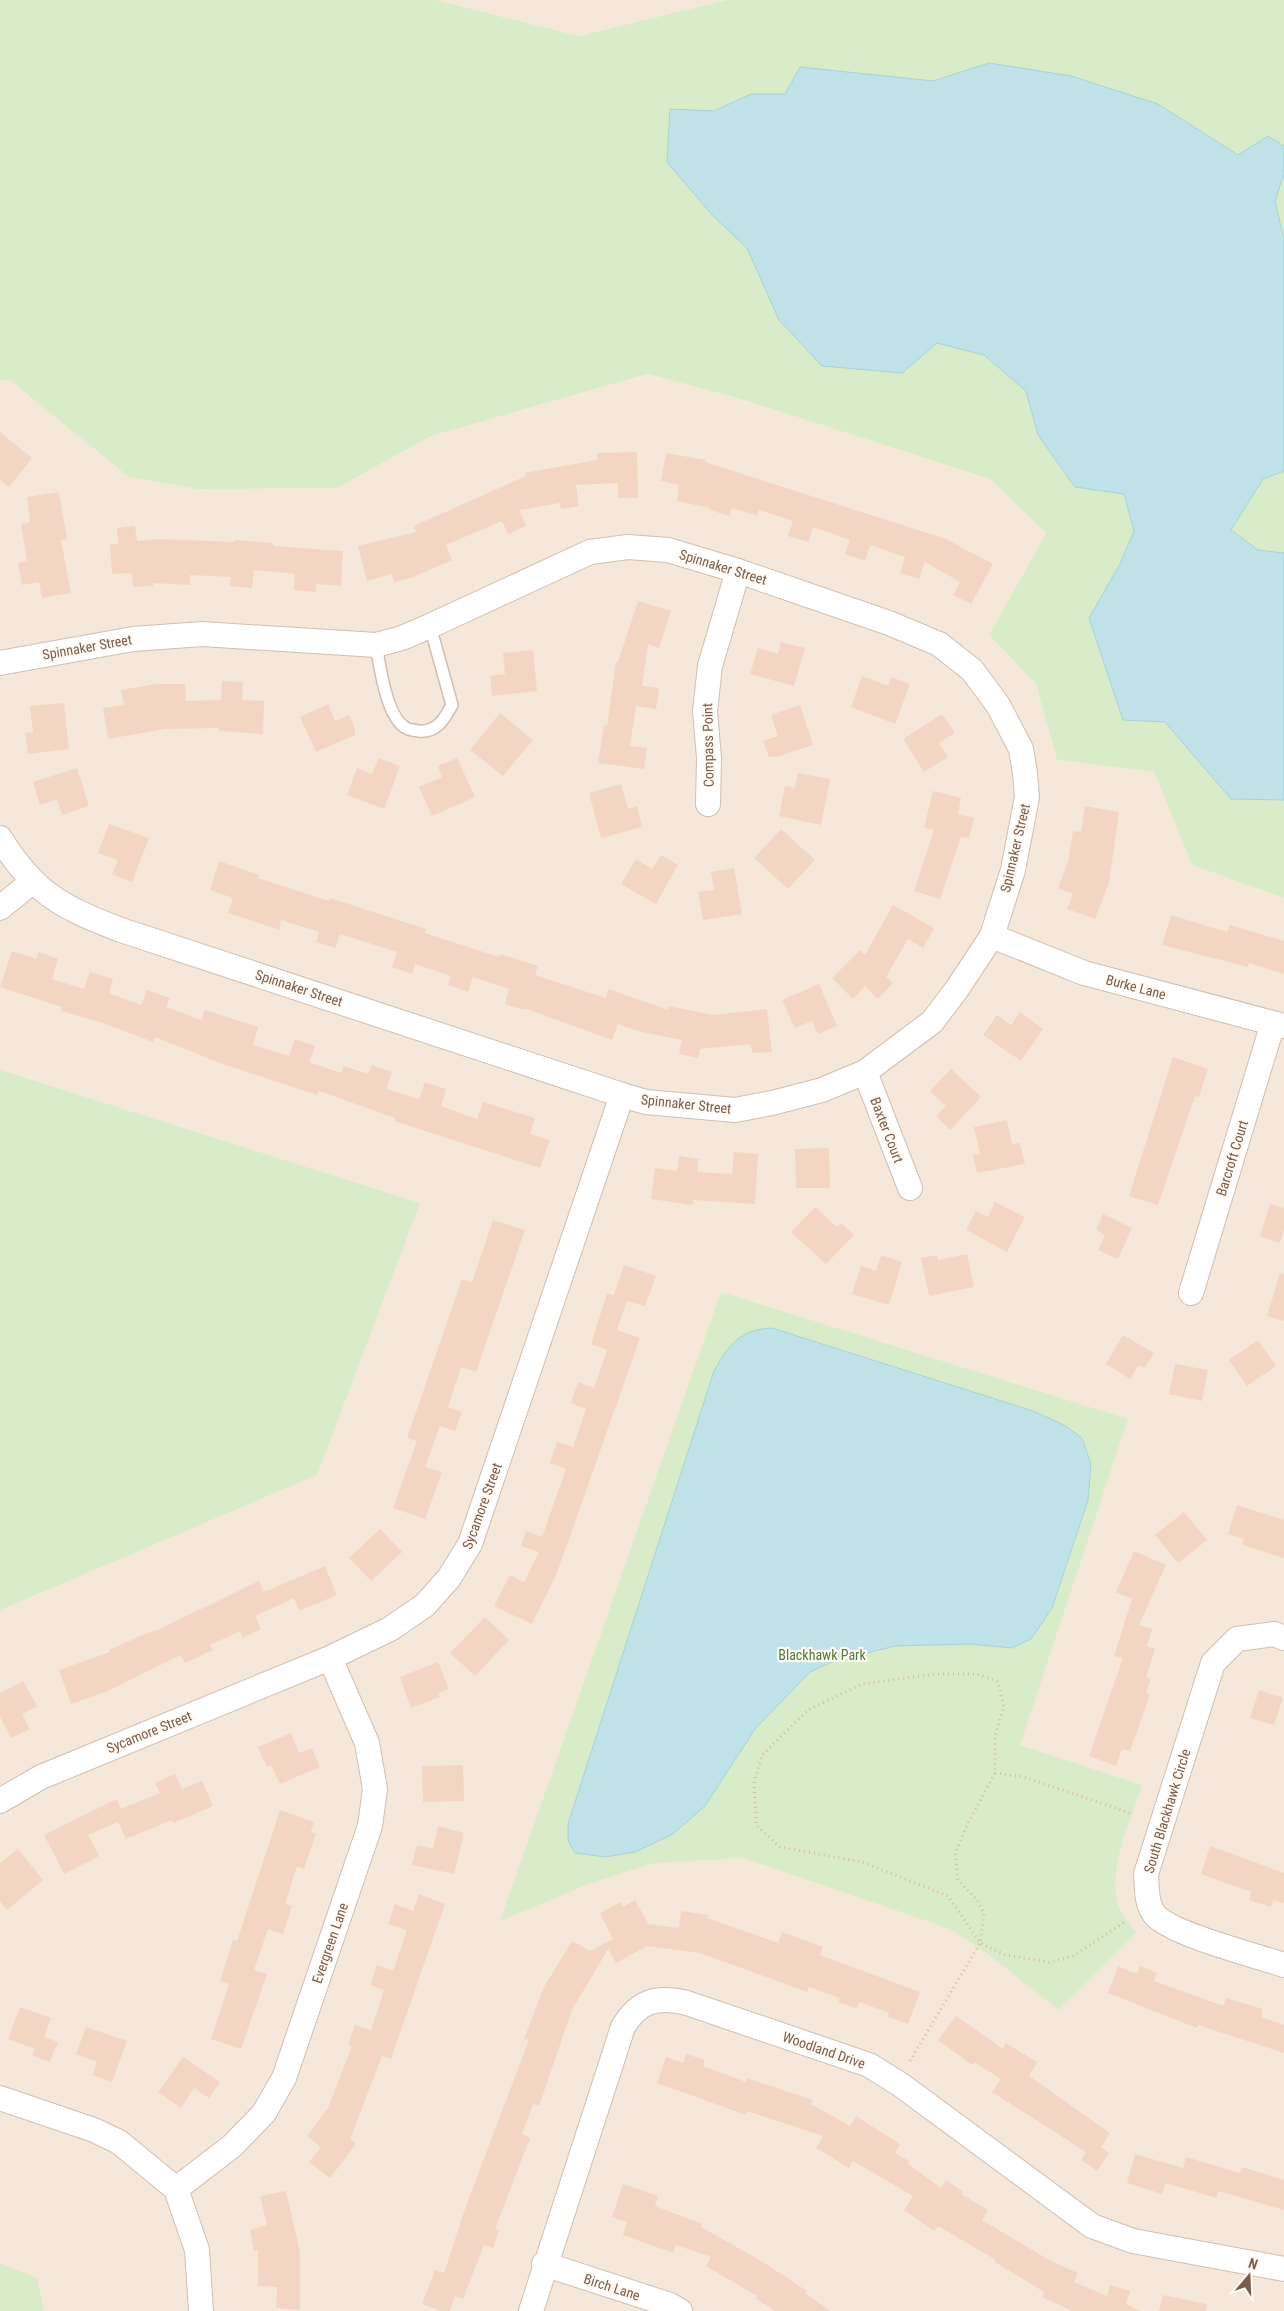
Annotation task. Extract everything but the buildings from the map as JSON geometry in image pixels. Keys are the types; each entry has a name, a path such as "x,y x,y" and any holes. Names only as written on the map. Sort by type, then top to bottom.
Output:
{"street":[{"name":"Spinnaker Street","path":"0,663 133,639 202,634 376,645 402,638 430,626 590,552 628,547 668,550 738,571 890,622 939,644 972,670 998,705 1021,749 1027,796 1013,870 992,936 957,989 932,1022 865,1072 822,1090 735,1110 655,1103 622,1095 121,930 87,917 53,898 32,882 14,860 0,838"},
{"name":"Compass Point","path":"708,804 709,758 705,711 710,666 738,571"},
{"path":"0,908 32,882"},
{"name":"Burke Lane","path":"992,936 1084,973 1279,1025"},
{"name":"Barcroft Court","path":"1191,1293 1279,1025"},
{"name":"Baxter Court","path":"865,1072 910,1188"},
{"name":"Sycamore Street","path":"0,1801 41,1777 330,1658 390,1629 425,1605 449,1578 470,1544 622,1095"},
{"name":"South Blackhawk Circle","path":"1284,1638 1274,1634 1237,1639 1213,1663 1146,1874 1147,1900 1155,1915 1172,1928 1284,1965"},
{"name":"Evergreen Lane","path":"176,2189 232,2146 264,2114 284,2078 370,1826 376,1789 367,1743 330,1658"},
{"name":"Woodland Drive","path":"530,2311 623,2028 630,2015 641,2007 652,2001 668,1999 687,2003 869,2065 901,2085 1092,2226 1133,2241 1284,2268"},
{"path":"0,2098 94,2130 119,2142 176,2189 196,2250 201,2311"},
{"name":"Birch Lane","path":"544,2264 670,2305 680,2311"}],"lane":[{"path":"376,645 382,680 396,719 406,729 424,732 442,724 452,705 430,626"}],"path":[{"path":"910,2061 980,1943 984,1914 978,1900 958,1880 955,1853 968,1823 995,1773 995,1736 1004,1706 998,1682 977,1674 934,1674 862,1684 808,1710 762,1755 754,1783 756,1825 780,1847 862,1862 948,1896 980,1943 1006,1955 1049,1962 1073,1956 1126,1921"},
{"path":"995,1773 1024,1777 1130,1812"}],"shaded area":[{"path":"436,0 726,0 579,36"},
{"path":"648,374 744,400 990,479 1046,533 989,635 1036,684 1057,760 1154,772 1192,865 1284,898 1284,2311 0,2311 0,381 10,380 337,488 431,436"}],"green space":[{"path":"0,0 436,0 579,36 726,0 1284,0 1284,898 1192,865 1154,772 1057,760 1036,684 989,635 1046,533 990,479 744,400 648,374 431,436 337,488 198,489 129,477 10,380 0,381"},
{"path":"0,1070 420,1203 317,1475 0,1610"},
{"name":"Blackhawk Park","path":"721,1292 1128,1419 1020,1745 1142,1785 1126,1830 1116,1877 1116,1893 1119,1907 1136,1933 1059,2010 989,1955 950,1929 744,1858 654,1863 586,1885 500,1921"},
{"path":"0,2263 37,2278 44,2311 0,2311"}],"water":[{"path":"989,63 1071,76 1158,104 1238,155 1268,136 1284,146 1284,174 1275,201 1284,239 1284,471 1263,479 1231,530 1258,550 1284,553 1284,800 1231,799 1165,722 1123,720 1089,618 1120,564 1134,531 1124,494 1075,487 1038,435 1026,391 984,355 937,343 902,373 822,366 779,320 747,248 713,216 667,162 670,109 714,111 751,94 785,94 800,67 933,81"},
{"path":"772,1328 1033,1411 1064,1425 1082,1438 1091,1464 1088,1500 1052,1608 1031,1639 1012,1648 970,1644 895,1646 834,1661 810,1672 755,1729 705,1806 673,1834 635,1852 605,1857 575,1853 568,1841 568,1824 714,1371 730,1346 737,1340 752,1331"}]}
